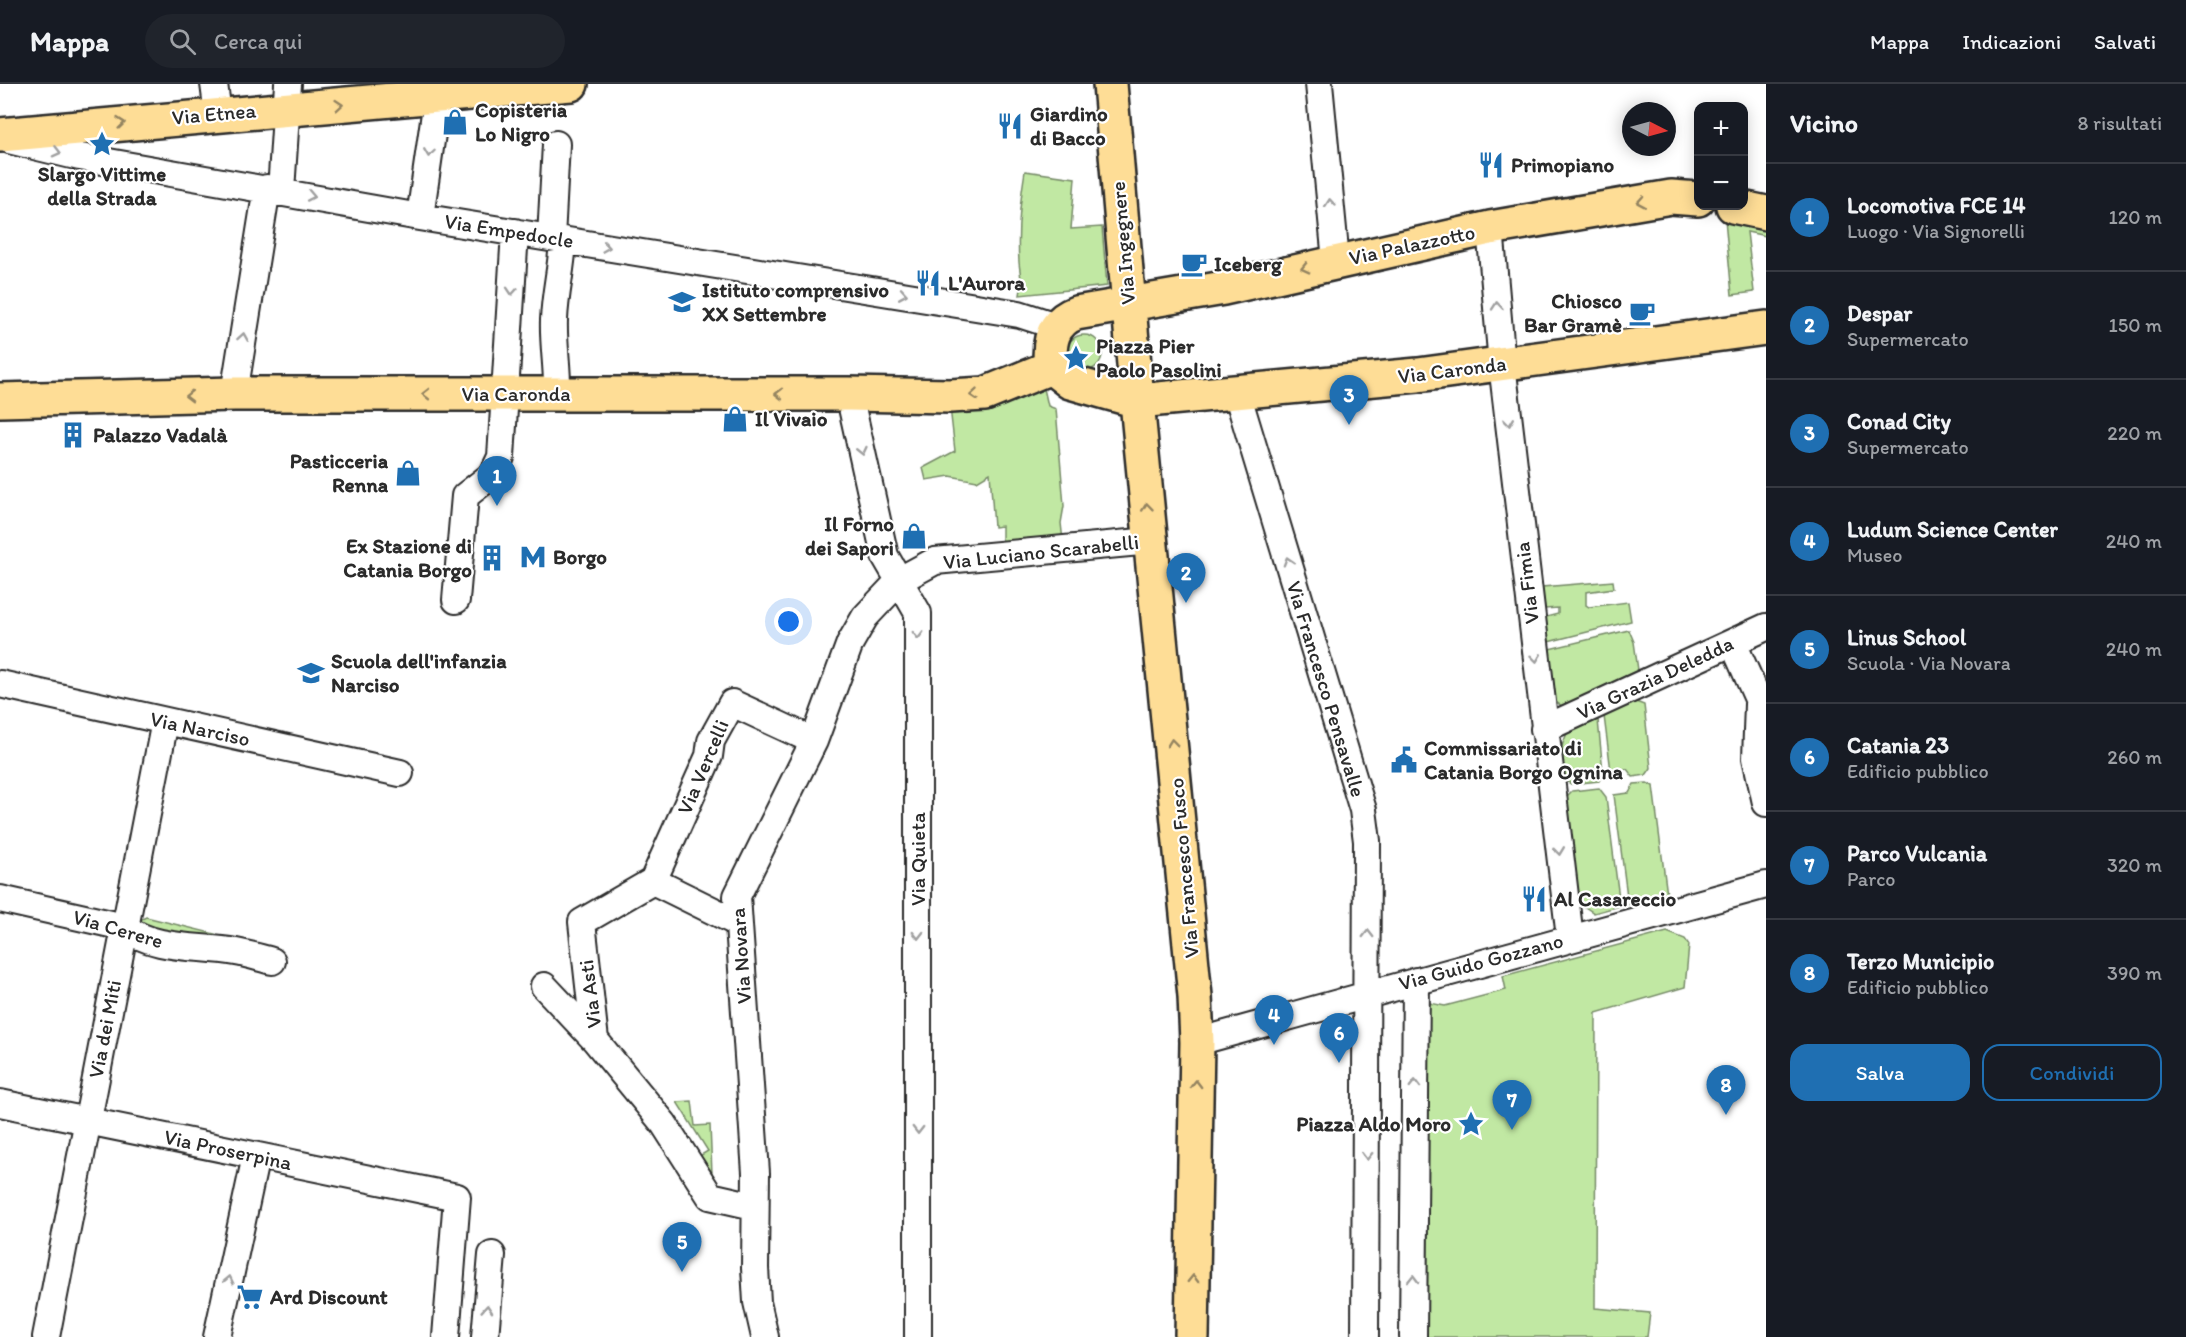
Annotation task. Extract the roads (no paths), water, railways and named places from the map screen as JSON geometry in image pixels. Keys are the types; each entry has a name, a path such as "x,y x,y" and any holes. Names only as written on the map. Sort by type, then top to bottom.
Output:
{"main road":[{"name":"Via Etnea","path":"0,136 216,99 571,84"},
{"name":"Via Ingegnere","path":"1110,84 1137,401"},
{"name":"Via Palazzotto","path":"1056,326 1076,312 1224,288 1490,228 1671,197 1694,199"},
{"path":"1748,209 1766,213"},
{"path":"1056,326 1040,372 1137,401"},
{"name":"Via Caronda","path":"1137,401 1237,393 1502,364 1766,328"},
{"name":"Via Caronda","path":"0,400 234,394 950,396 985,394 1040,372"},
{"name":"Via Francesco Fusco","path":"1137,401 1191,942 1197,1042 1192,1337"}],"street":[{"path":"1319,84 1336,261"},
{"path":"420,217 435,113 442,90"},
{"path":"234,394 274,190 288,96"},
{"name":"Via Empedocle","path":"0,136 80,157 420,217 1019,314 1056,326"},
{"path":"556,144 557,239 562,270 554,306 557,395"},
{"name":"Via Fimia","path":"1490,228 1502,364 1570,938"},
{"path":"456,600 464,501 468,493 493,474 500,462 515,232"},
{"name":"Via Francesco Pensavalle","path":"1237,393 1363,810 1367,842 1369,993 1365,1337"},
{"name":"Via Quieta","path":"849,394 885,556 918,613 918,1337"},
{"name":"Via Luciano Scarabelli","path":"900,580 935,561 1151,540"},
{"name":"Via Novara","path":"765,1337 757,1302 754,1206 756,1173 737,896 814,741 850,643 865,617 900,580"},
{"name":"Via Grazia Deledda","path":"1544,729 1766,627"},
{"path":"1733,643 1762,710 1755,747 1765,792"},
{"name":"Via Narciso","path":"0,684 400,773"},
{"name":"Via Vercelli","path":"653,881 709,756 711,741 732,702 814,741"},
{"name":"Via dei Miti","path":"46,1337 165,721"},
{"path":"653,881 738,923"},
{"name":"Via Asti","path":"653,881 582,922 595,1040 664,1125 710,1196 754,1206"},
{"name":"Via Guido Gozzano","path":"1197,1042 1766,885"},
{"name":"Via Cerere","path":"0,899 124,927 140,939 198,949 235,952 272,961"},
{"path":"1413,1337 1416,981"},
{"path":"544,986 595,1040"},
{"name":"Via Proserpina","path":"0,1103 457,1197 450,1278"},
{"path":"217,1337 256,1156"},
{"path":"485,1337 492,1255"},
{"path":"446,1337 450,1278 489,1281"}],"place":[{"name":"Copisteria Lo Nigro","path":"455,122"},
{"name":"Giardino di Bacco","path":"1010,126"},
{"name":"Slargo Vittime della Strada","path":"102,144"},
{"name":"Primopiano","path":"1491,165"},
{"name":"Iceberg","path":"1194,264"},
{"name":"L'Aurora","path":"928,283"},
{"name":"Istituto comprensivo XX Settembre","path":"682,302"},
{"name":"Chiosco Bar Gramè","path":"1642,313"},
{"name":"Piazza Pier Paolo Pasolini","path":"1076,358"},
{"name":"Il Vivaio","path":"735,419"},
{"name":"Conad City","path":"1349,425"},
{"name":"Palazzo Vadalà","path":"73,435"},
{"name":"Pasticceria Renna","path":"408,473"},
{"name":"Locomotiva FCE 14","path":"497,506"},
{"name":"Il Forno dei Sapori","path":"914,536"},
{"name":"Borgo","path":"533,557"},
{"name":"Ex Stazione di Catania Borgo","path":"492,558"},
{"name":"Despar","path":"1186,603"},
{"name":"Scuola dell'infanzia Narciso","path":"311,673"},
{"name":"Commissariato di Catania Borgo Ognina","path":"1404,760"},
{"name":"Al Casareccio","path":"1534,899"},
{"name":"Ludum Science Center","path":"1274,1045"},
{"name":"Catania 23","path":"1339,1063"},
{"name":"Terzo Municipio","path":"1726,1115"},
{"name":"Piazza Aldo Moro","path":"1471,1124"},
{"name":"Parco Vulcania","path":"1512,1130"},
{"name":"Linus School","path":"682,1272"},
{"name":"Ard Discount","path":"250,1297"}]}
